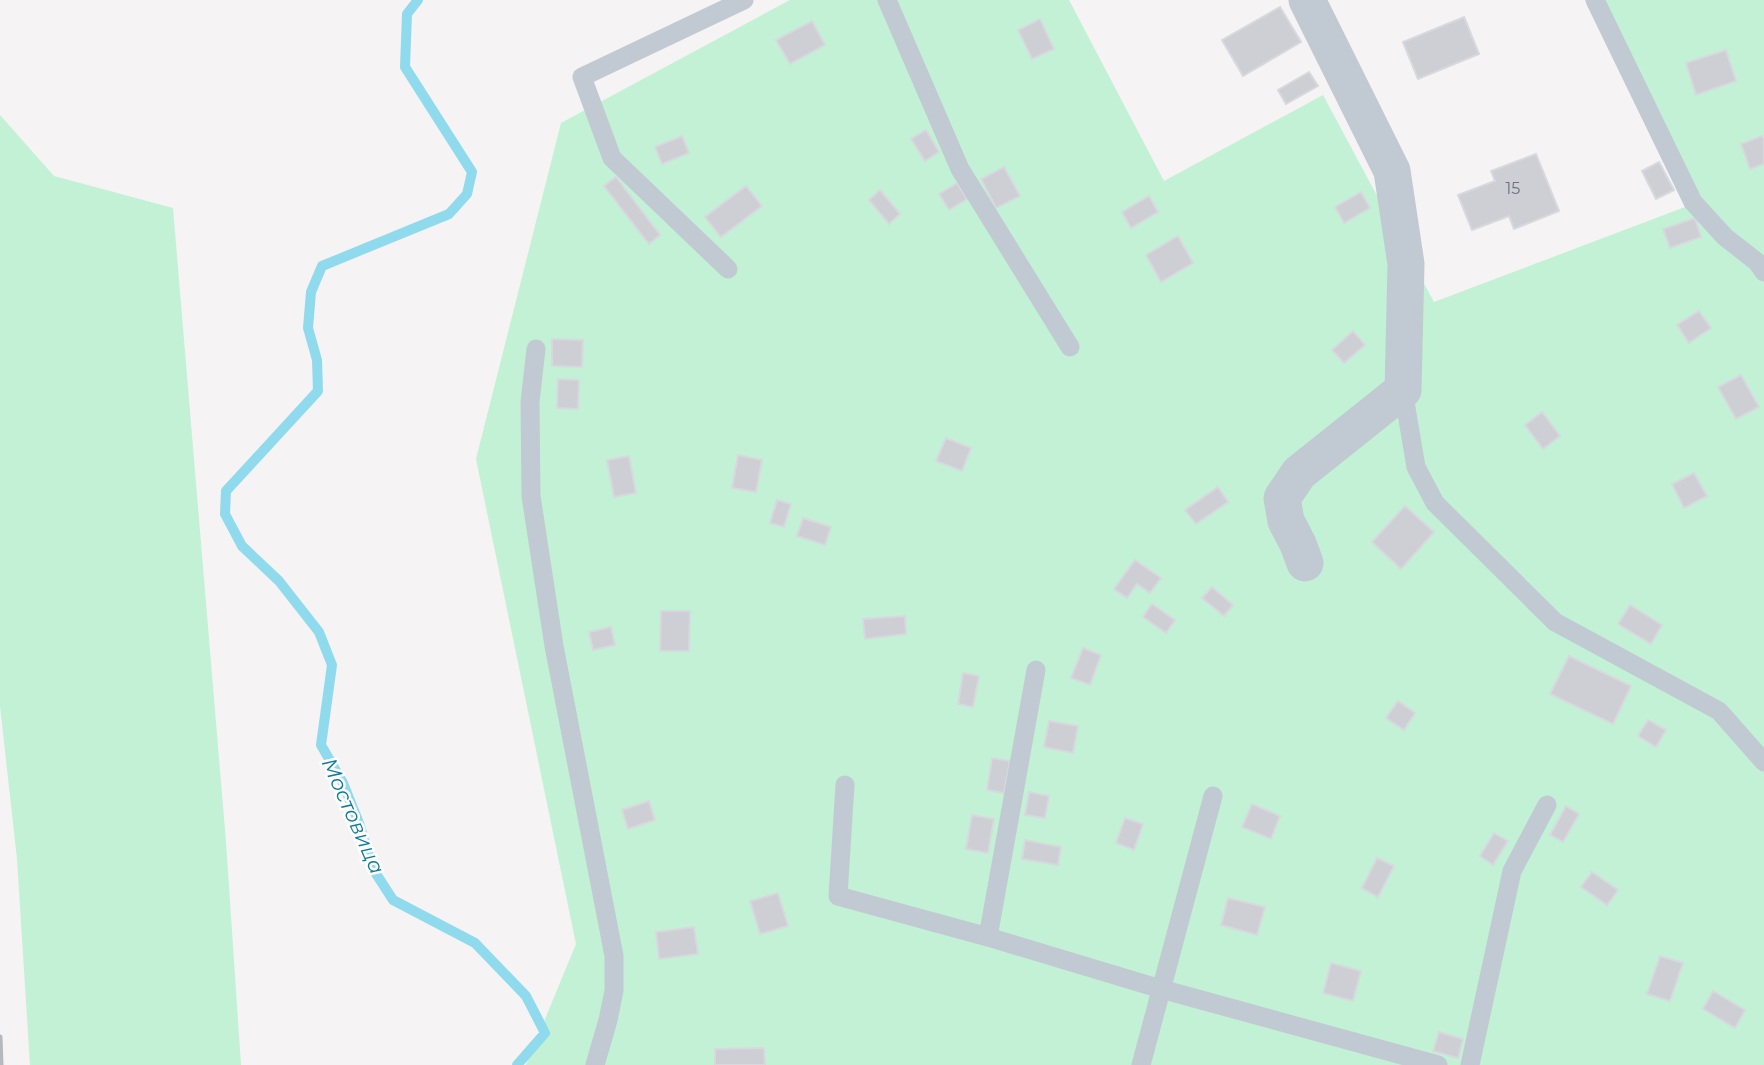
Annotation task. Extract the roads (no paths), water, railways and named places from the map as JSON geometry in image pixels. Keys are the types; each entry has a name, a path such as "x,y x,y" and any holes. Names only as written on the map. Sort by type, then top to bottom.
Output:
{"street":[{"path":"1305,563 1286,521 1282,498 1298,473 1403,390 1406,264 1392,171 1307,0"}],"lane":[{"path":"728,269 612,158 582,77 744,0"},
{"path":"887,0 960,169 1070,347"},
{"path":"1595,0 1693,202 1725,237 1757,262 1764,272"},
{"path":"536,349 530,402 531,496 554,646 614,956 614,991 595,1065"},
{"path":"1403,390 1416,467 1435,503 1555,622 1719,711 1764,762"},
{"path":"988,937 1036,670"},
{"path":"845,785 838,896 1438,1065"},
{"path":"1141,1065 1213,796"},
{"path":"1470,1065 1512,871 1547,805"}],"waterway":[{"name":"Мостовица","path":"418,0 407,14 405,67 472,172 467,194 449,214 322,266 311,292 308,328 317,360 318,391 226,491 225,514 242,546 279,581 319,632 332,665 321,745 343,783 373,869 393,900 475,943 526,996 545,1033 517,1065"}],"railway":[{"path":"0,1037 1,1065"}]}
